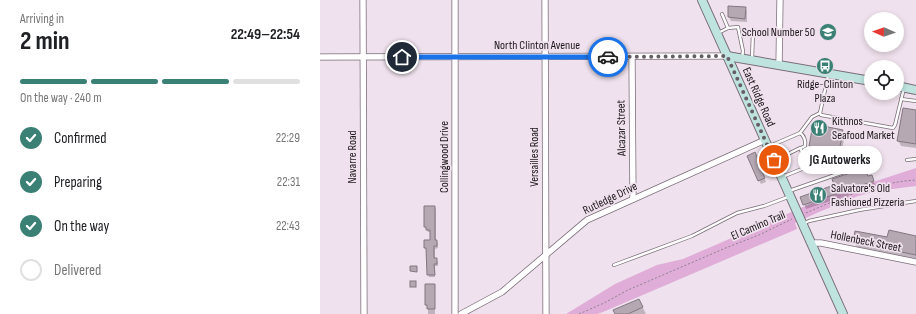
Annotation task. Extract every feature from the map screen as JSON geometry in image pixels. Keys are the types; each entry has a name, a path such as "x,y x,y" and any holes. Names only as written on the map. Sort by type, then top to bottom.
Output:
{"main road":[{"name":"East Ridge Road","path":"702,0 843,314"},
{"name":"North Clinton Avenue","path":"727,56 864,80"},
{"path":"904,88 916,90"}],"street":[{"name":"Navarre Road","path":"363,0 364,314"},
{"name":"Collingwood Drive","path":"455,0 455,314"},
{"name":"Versailles Road","path":"544,0 546,314"},
{"path":"779,65 780,0"},
{"name":"North Clinton Avenue","path":"320,57 727,56"},
{"name":"Alcazar Street","path":"632,57 634,199"},
{"name":"Rutledge Drive","path":"460,314 502,292 587,220 767,144"},
{"name":"Hollenbeck Street","path":"812,244 820,243 916,262"}],"lane":[{"path":"722,14 728,28"},
{"path":"717,33 728,28 738,27 743,51 742,58"},
{"path":"752,60 753,32 762,32"},
{"path":"820,113 828,73"},
{"path":"904,99 916,101"},
{"path":"820,113 821,115 893,128 896,125 901,100"},
{"path":"767,144 800,133 812,117 820,113"},
{"path":"774,160 805,146 806,142 803,134 800,133"},
{"path":"800,148 808,166"},
{"path":"782,177 808,166 852,152"},
{"path":"907,160 916,159"},
{"path":"614,265 692,236 738,213 764,206 789,194 867,164"},
{"path":"803,224 810,221 859,210 916,201"}],"path":[{"path":"804,214 836,200 889,184 916,180"},
{"name":"El Camino Trail","path":"579,314 628,290 794,219"}],"shaded area":[{"path":"916,168 916,186 877,191 858,196 795,223 797,229 603,312 597,314 566,314 615,284 657,265 683,259 824,198"}],"building":[{"path":"728,6 746,7 745,19 728,17"},
{"path":"903,108 916,110 916,144 897,141"},
{"path":"813,124 843,130 839,152 809,146"},
{"path":"755,152 759,162 758,164 765,178 758,181 747,156"},
{"path":"865,168 868,176 872,175 874,181 803,205 800,197 834,185 832,179"},
{"path":"424,206 435,206 435,240 437,240 437,246 434,246 434,258 437,258 437,264 434,264 435,275 427,275 426,248 424,248 424,240 430,240 430,230 426,230 426,227 424,227"},
{"path":"889,230 916,236 916,255 853,242 855,231 887,237"},
{"path":"410,266 417,266 417,272 410,271"},
{"path":"410,281 416,281 416,287 410,287"},
{"path":"425,284 435,284 435,309 427,309 427,305 425,305"},
{"path":"639,299 643,307 628,314 615,314 613,310"}],"way so far":[{"path":"608,57 727,56 774,160"}],"place":[{"name":"School Number 50","path":"828,32"},
{"name":"Ridge-Clinton Plaza","path":"825,66"},
{"name":"Kithnos Seafood Market","path":"819,128"},
{"name":"JG Autowerks","path":"774,160"},
{"name":"Salvatore's Old Fashioned Pizzeria","path":"818,195"}],"route":[{"path":"402,57 608,57"}]}
